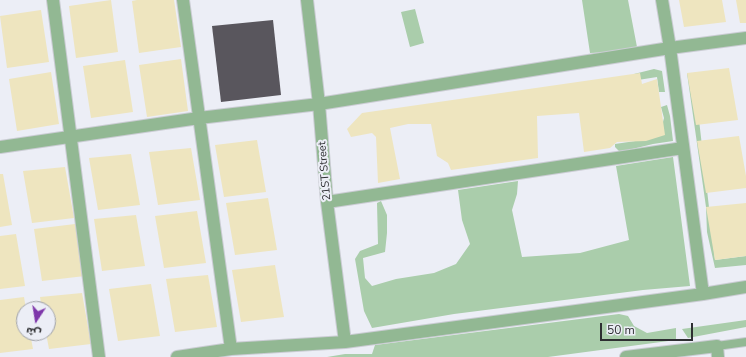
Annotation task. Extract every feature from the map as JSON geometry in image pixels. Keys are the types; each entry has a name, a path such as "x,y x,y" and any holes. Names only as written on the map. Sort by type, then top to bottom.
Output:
{"street":[{"path":"52,0 99,357"},
{"path":"183,0 231,349"},
{"name":"21ST Street","path":"307,0 319,104 327,202 345,342"},
{"path":"662,0 670,48 703,294"},
{"path":"0,148 200,118 319,104 670,48 746,38"},
{"path":"327,202 683,148"},
{"path":"177,357 231,349 345,342 746,287"},
{"path":"635,357 717,351"}],"lane":[{"path":"717,351 746,342"}],"green space":[{"path":"582,0 628,0 637,47 613,52 590,53"},
{"path":"415,9 424,43 410,47 401,12"},
{"path":"654,69 662,71 665,92 659,92 657,77 638,80 634,74"},
{"path":"687,73 693,75 715,260 746,256 746,265 715,268 707,232 706,207"},
{"path":"667,105 673,141 620,152 615,147 615,144 649,139 660,134 664,118 661,107"},
{"path":"673,157 690,286 643,290 454,314 372,328 364,311 355,259 360,251 378,244 377,203 381,201 387,215 387,233 385,252 363,258 365,278 372,286 396,279 434,273 456,264 470,244 462,220 458,190 518,181 517,194 512,210 522,257 580,253 629,240 616,166"},
{"path":"619,314 628,316 634,326 647,333 676,328 676,340 548,357 327,357 345,354 372,354 375,345"},
{"path":"746,320 746,327 688,338 682,329"}],"sand":[{"path":"111,0 118,52 76,58 69,6"},
{"path":"174,0 181,47 139,53 132,1"},
{"path":"679,0 722,0 726,22 684,27"},
{"path":"736,0 746,0 746,23 740,23"},
{"path":"41,10 49,62 7,68 0,16"},
{"path":"181,59 188,111 147,117 139,65"},
{"path":"125,60 133,112 91,118 83,66"},
{"path":"729,68 738,120 696,125 687,73"},
{"path":"51,72 59,124 17,131 9,79"},
{"path":"640,73 642,84 657,79 665,135 646,141 617,142 610,148 584,152 579,113 537,116 538,158 451,170 448,163 437,156 431,124 408,124 390,128 400,179 378,183 376,137 372,133 351,137 347,129 362,113"},
{"path":"739,136 746,176 746,188 706,193 697,141"},
{"path":"257,140 266,192 224,197 215,145"},
{"path":"191,148 200,200 158,205 149,152"},
{"path":"131,154 140,205 98,210 89,158"},
{"path":"65,167 74,218 32,223 23,171"},
{"path":"0,174 3,174 12,225 0,227"},
{"path":"268,198 277,250 235,255 226,203"},
{"path":"746,203 746,256 715,260 706,207"},
{"path":"197,211 206,263 164,268 155,216"},
{"path":"136,215 145,266 102,271 94,219"},
{"path":"75,224 85,276 42,281 34,229"},
{"path":"16,234 25,286 0,289 0,236"},
{"path":"275,265 284,317 241,322 232,270"},
{"path":"208,275 217,327 175,332 166,279"},
{"path":"151,284 160,336 118,341 109,289"},
{"path":"82,293 91,344 49,349 48,341 56,341 56,301 41,301 40,297"},
{"path":"24,297 25,301 16,301 16,341 32,341 33,349 0,353 0,300"}],"building":[{"path":"273,20 281,95 221,102 212,26"}]}
